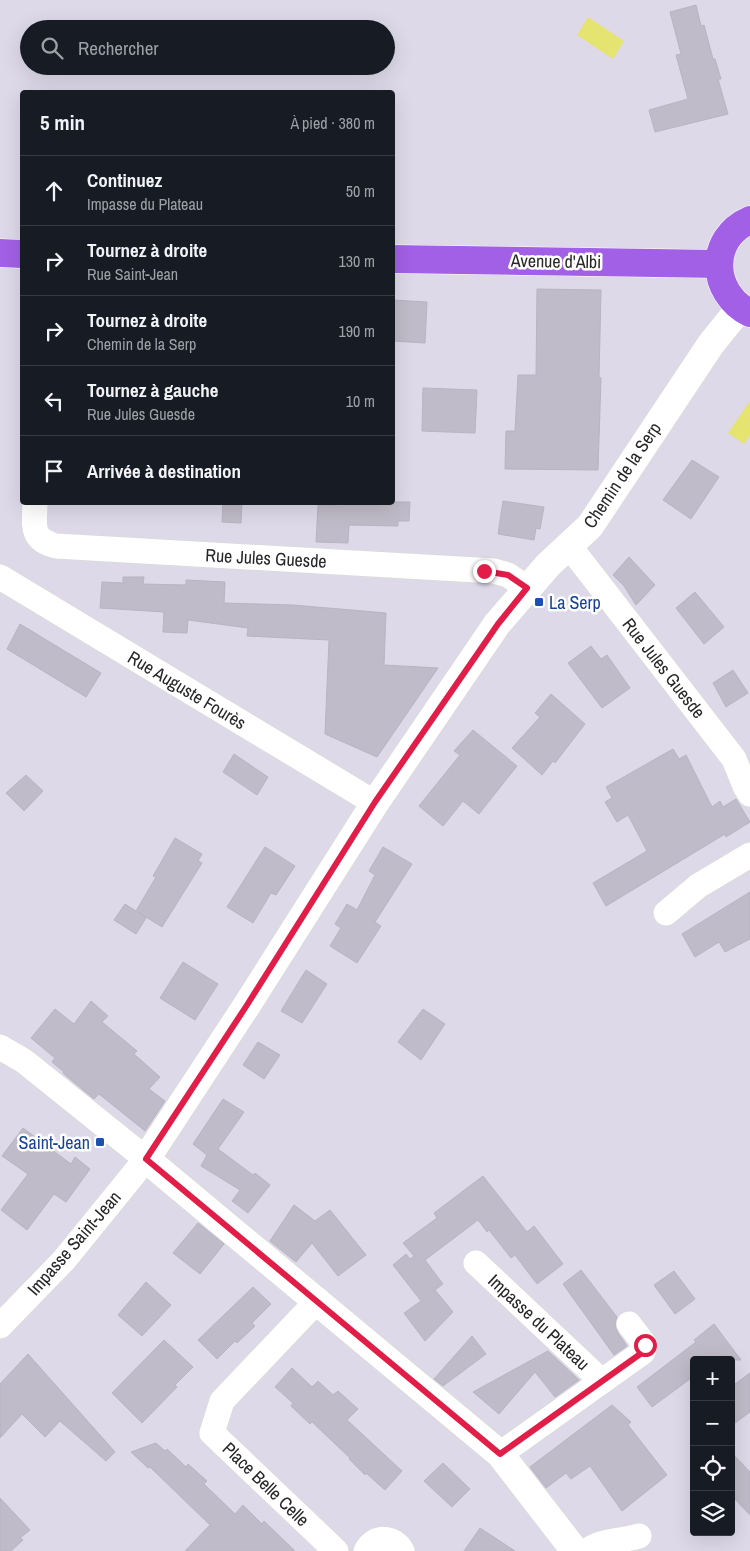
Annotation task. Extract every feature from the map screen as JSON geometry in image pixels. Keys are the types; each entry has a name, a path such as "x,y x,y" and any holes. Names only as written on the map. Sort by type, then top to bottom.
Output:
{"main road":[{"path":"745,311 730,299 723,288 719,274 719,264 723,246 731,233 750,220"},
{"path":"0,254 20,254"},
{"name":"Avenue d'Albi","path":"395,259 719,264"}],"street":[{"name":"Chemin de la Serp","path":"146,1159 247,1005 375,802 498,624 548,565 590,526 711,344 745,311"},
{"name":"Rue Jules Guesde","path":"35,505 36,536 44,543 56,546 489,571 508,575 527,588"},
{"name":"Rue Jules Guesde","path":"568,547 577,556 747,778"},
{"name":"Rue Auguste Fourès","path":"0,577 375,802"},
{"path":"666,913 698,886 750,855"},
{"path":"0,1048 24,1061 146,1159 318,1300 500,1454 574,1549 638,1536"},
{"name":"Impasse Saint-Jean","path":"0,1326 64,1260 146,1159"},
{"name":"Impasse du Plateau","path":"476,1263 592,1372 600,1382"},
{"name":"Place Belle Celle","path":"318,1300 222,1401 212,1432 336,1551"},
{"name":"Impasse du Plateau","path":"500,1454 643,1352 645,1345 629,1324"},
{"path":"366,1551 372,1543 385,1539 397,1543 402,1551"}],"shaded area":[{"path":"588,17 624,41 613,59 577,35"},
{"path":"750,401 750,435 744,444 728,433"}],"building":[{"path":"696,5 701,26 704,25 713,59 715,59 721,79 718,79 728,114 655,132 649,110 688,99 676,55 681,54 670,12"},
{"path":"537,289 601,290 598,470 505,469 506,431 515,431 518,375 536,375"},
{"path":"395,300 427,302 425,343 395,341"},
{"path":"423,388 477,390 475,433 422,431"},
{"path":"692,460 719,477 691,519 663,500"},
{"path":"503,501 544,507 540,529 536,528 534,540 498,534"},
{"path":"395,502 410,502 409,521 398,521 398,526 349,525 348,543 316,542 318,505 395,505"},
{"path":"223,505 242,505 241,523 222,522"},
{"path":"629,557 655,585 636,605 624,586 613,575"},
{"path":"123,577 144,577 143,584 186,585 186,580 225,582 224,603 293,605 386,613 384,665 438,668 377,757 325,734 329,640 247,636 248,628 188,620 187,633 163,632 164,612 100,608 102,582 123,583"},
{"path":"695,592 724,627 704,644 676,608"},
{"path":"20,624 101,673 86,697 7,649"},
{"path":"591,646 601,659 607,655 630,688 602,708 568,663"},
{"path":"733,670 748,693 726,707 713,683"},
{"path":"551,694 585,724 555,763 553,761 542,775 512,748 540,717 535,713"},
{"path":"473,730 517,766 479,814 463,801 443,826 419,806 460,755 454,751"},
{"path":"673,749 679,759 686,755 712,807 720,801 723,807 736,799 750,822 726,837 725,834 606,906 593,883 647,851 628,815 617,822 605,802 612,798 606,787"},
{"path":"234,754 268,777 257,795 223,772"},
{"path":"26,775 43,791 24,811 6,793"},
{"path":"175,838 202,854 198,861 202,863 162,927 138,912 146,918 136,934 114,920 125,904 136,911 156,877 153,876"},
{"path":"265,847 295,866 276,895 271,893 253,923 227,907"},
{"path":"383,847 412,864 375,922 381,926 357,963 330,946 341,928 335,924 347,904 357,910 375,875 369,871"},
{"path":"750,892 750,939 725,952 719,942 695,957 682,934"},
{"path":"183,962 218,984 195,1020 160,998"},
{"path":"306,970 327,984 302,1023 281,1011"},
{"path":"91,1001 108,1016 102,1022 137,1051 134,1054 160,1077 149,1089 165,1101 145,1131 99,1094 94,1099 63,1073 52,1062 55,1058 31,1038 55,1009 74,1024"},
{"path":"423,1009 445,1024 421,1060 398,1042"},
{"path":"258,1042 280,1055 264,1079 243,1065"},
{"path":"223,1099 244,1112 218,1149 270,1185 248,1213 232,1201 240,1190 201,1166 207,1155 193,1144"},
{"path":"23,1128 71,1164 75,1157 90,1169 66,1202 54,1194 27,1230 1,1210 28,1174 2,1156"},
{"path":"483,1176 527,1232 534,1226 563,1264 537,1284 515,1255 511,1258 489,1230 487,1232 478,1220 425,1260 443,1284 435,1290 453,1312 425,1341 404,1313 421,1301 393,1265 406,1254 410,1259 414,1256 403,1243 437,1218 434,1213"},
{"path":"294,1205 315,1221 330,1210 366,1255 338,1276 312,1243 296,1262 270,1241"},
{"path":"198,1223 224,1244 200,1274 173,1253"},
{"path":"581,1270 617,1317 615,1326 627,1346 614,1355 563,1284"},
{"path":"674,1271 695,1299 675,1314 654,1285"},
{"path":"146,1282 171,1305 142,1336 118,1315"},
{"path":"253,1287 271,1304 252,1323 255,1326 237,1343 235,1341 217,1359 198,1340"},
{"path":"714,1324 741,1360 735,1360 735,1356 690,1356 690,1379 652,1407 637,1387 696,1342 694,1340"},
{"path":"472,1336 486,1354 443,1386 434,1379"},
{"path":"164,1340 193,1367 175,1385 177,1387 142,1423 112,1393"},
{"path":"548,1351 579,1380 555,1397 535,1372 499,1414 473,1392"},
{"path":"28,1354 115,1452 106,1461 60,1421 45,1437 22,1414 0,1438 0,1384"},
{"path":"292,1368 312,1387 318,1381 333,1395 338,1391 358,1409 347,1420 402,1471 385,1490 366,1473 365,1475 312,1422 310,1424 291,1406 293,1403 275,1387"},
{"path":"750,1373 750,1412 735,1423 735,1401 735,1384"},
{"path":"612,1405 631,1422 628,1425 667,1475 622,1511 590,1466 571,1479 566,1473 546,1488 530,1467"},
{"path":"156,1443 165,1451 167,1449 186,1467 188,1464 207,1481 204,1484 235,1514 243,1505 262,1524 264,1521 295,1551 185,1551 210,1525 150,1467 148,1468 131,1452"},
{"path":"735,1456 750,1472 750,1515 735,1499"},
{"path":"443,1463 470,1489 452,1507 424,1481"},
{"path":"0,1498 30,1530 20,1538 23,1540 11,1551 0,1551"},
{"path":"480,1528 515,1551 464,1551"}],"place":[{"name":"La Serp","path":"539,602"},
{"name":"Saint-Jean","path":"100,1142"}],"route":[{"path":"484,571 508,575 527,588 498,624 375,802 247,1005 146,1159 318,1300 500,1454 643,1352 645,1345"}]}
